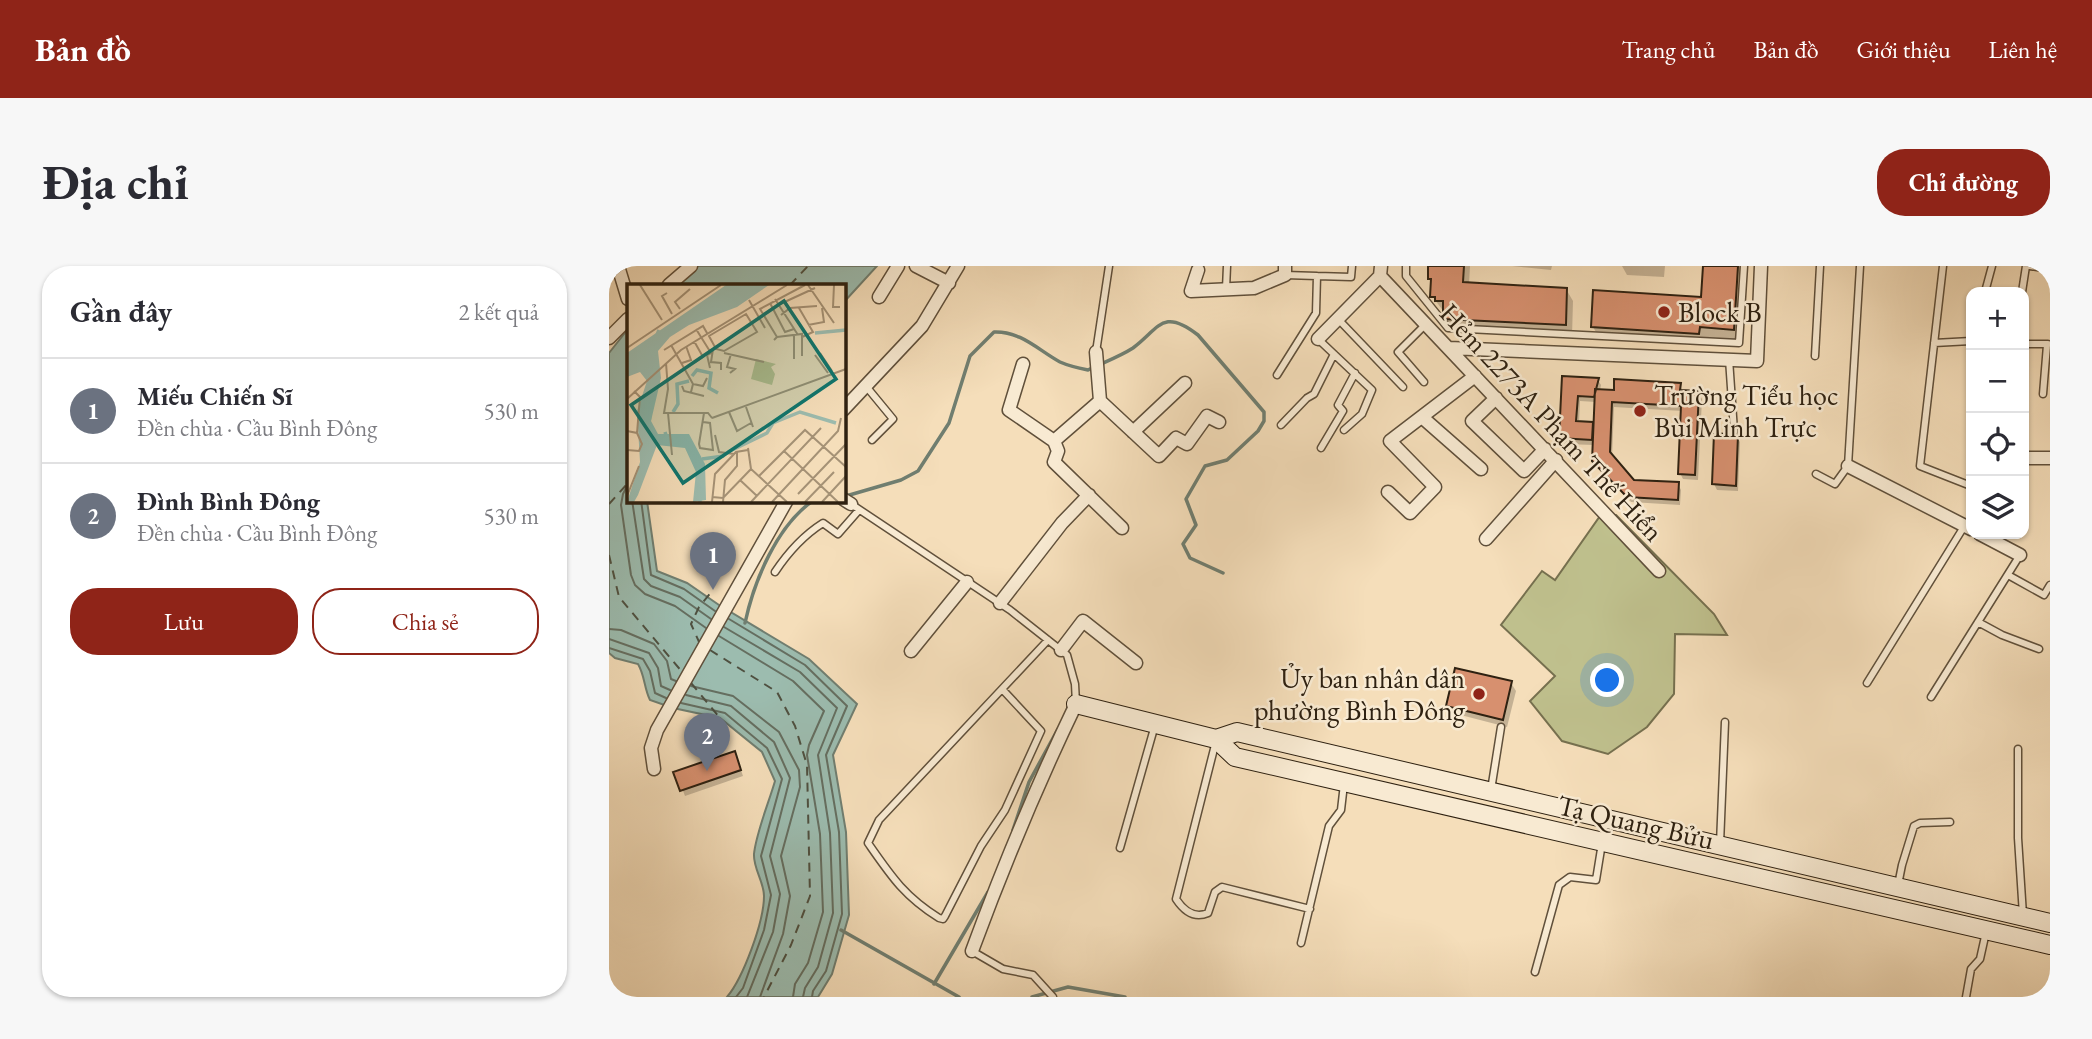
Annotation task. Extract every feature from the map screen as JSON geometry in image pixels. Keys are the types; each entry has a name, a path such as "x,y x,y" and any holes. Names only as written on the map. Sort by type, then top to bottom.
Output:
{"street":[{"path":"618,266 627,296"},
{"path":"670,284 691,266"},
{"path":"879,297 898,266"},
{"path":"916,266 949,283"},
{"path":"845,408 922,326 958,266"},
{"path":"1449,348 1757,360 1761,266"},
{"path":"1198,270 1191,291 1254,288 1285,270"},
{"path":"1318,339 1381,271"},
{"name":"Hẻm 2273A Phạm Thế Hiển","path":"1381,271 1426,324 1659,571"},
{"path":"609,338 627,320"},
{"path":"1096,352 1100,401 1159,456 1176,438 1187,444 1207,416 1219,422"},
{"path":"1023,364 1009,410 1054,442 1058,452 1054,462 1122,528"},
{"path":"1388,492 1410,513 1435,487 1390,442 1475,376"},
{"path":"1133,432 1185,383"},
{"path":"1496,398 1472,421 1524,471 1545,449"},
{"path":"1054,442 1100,401"},
{"path":"1423,418 1481,469"},
{"path":"2029,458 2050,458"},
{"path":"1486,539 1556,460"},
{"path":"1848,466 1966,526"},
{"path":"1000,603 1062,523 1089,495"},
{"path":"654,769 651,748 657,730 786,502"},
{"path":"1996,539 2020,555"},
{"path":"911,651 968,582"},
{"path":"1061,650 1083,621 1136,663"},
{"path":"972,951 1001,871 1076,704"},
{"name":"Tạ Quang Bửu","path":"1076,704 1216,739 1235,757 2050,945"},
{"name":"Tạ Quang Bửu","path":"1216,739 1237,732 2050,923"},
{"path":"1486,814 1491,792"},
{"path":"1857,900 1860,878"}],"lane":[{"path":"1096,352 1109,266"},
{"path":"1226,291 1227,266"},
{"path":"1285,270 1317,276 1352,277 1352,266"},
{"path":"1406,266 1406,276 1448,328 1739,343 1744,266"},
{"path":"1815,356 1820,266"},
{"path":"1816,474 1835,484 1848,466 1860,266"},
{"path":"1944,266 1920,466 1966,484"},
{"path":"1986,287 1992,266"},
{"path":"2023,287 2028,266 2050,269"},
{"path":"1277,375 1316,313 1317,276"},
{"path":"1338,319 1403,387"},
{"path":"1424,382 1398,352 1426,324"},
{"path":"1318,339 1372,390 1362,414 1344,430"},
{"path":"1934,343 1966,341"},
{"path":"2029,344 2049,344 2043,394"},
{"path":"1281,425 1314,394 1334,354"},
{"path":"1729,359 1734,431"},
{"path":"1321,448 1343,411 1338,405 1355,373"},
{"path":"865,385 893,419 872,440"},
{"path":"775,572 783,560 816,527 823,523 838,534 851,504 1000,603 1067,655 1075,684 1076,704"},
{"path":"1867,682 1966,530"},
{"path":"1931,697 2020,555"},
{"path":"2007,575 2044,595 2050,585"},
{"path":"1978,622 2002,635 2039,649"},
{"path":"1002,689 1041,731 1005,810 981,846 943,919 916,903 897,884 868,842 879,820 1048,640"},
{"path":"1720,846 1725,722"},
{"path":"1120,848 1156,724"},
{"path":"1491,792 1501,727"},
{"path":"1216,739 1176,899 1181,907 1201,916 1208,914 1215,892 1222,887 1310,909"},
{"path":"2018,749 2018,838 2023,917"},
{"path":"1301,943 1329,826 1341,810 1344,782"},
{"path":"1898,887 1914,826 1920,822 1950,822"},
{"path":"1535,972 1559,885 1570,877 1596,880 1602,841"},
{"path":"1966,997 1971,969 1980,959 1987,930"},
{"path":"972,951 1003,969 1033,975 1053,997"}],"green space":[{"path":"1616,515 1714,614 1727,635 1675,634 1674,694 1647,727 1608,754 1562,741 1530,701 1555,676 1501,625 1542,571 1555,580 1600,516"}],"water":[{"path":"698,266 877,266 845,301 845,284 678,284"},
{"path":"627,330 627,502 647,502 657,571 687,583 809,659 857,704 833,755 846,832 849,915 832,974 818,997 727,997 746,964 763,907 764,891 754,854 775,781 762,752 720,718 650,700 638,664 615,658 609,653 609,353"}],"building":[{"path":"1428,266 1464,266 1463,282 1567,288 1566,325 1443,319 1443,301 1435,301 1435,297 1430,297 1431,279 1428,279"},
{"name":"Block B","path":"1703,266 1738,266 1734,330 1700,327 1699,334 1591,327 1593,290 1701,297"},
{"path":"1562,376 1599,378 1594,397 1578,396 1576,421 1593,422 1592,440 1559,438"},
{"path":"1614,379 1681,383 1680,390 1699,391 1695,475 1678,474 1681,406 1612,402 1610,452 1634,480 1679,482 1678,500 1627,497 1592,461 1595,389 1614,390"},
{"path":"1714,433 1738,435 1736,486 1712,484"},
{"name":"Ủy ban nhân dân phường Bình Đông","path":"1455,668 1512,681 1503,720 1446,706"},
{"path":"735,751 741,770 680,791 673,772"}],"waterway":[{"path":"846,496 901,480 918,471 949,423 970,356 994,332 1021,338 1060,362 1088,370 1133,348 1162,324 1176,323 1198,335 1264,412 1264,421 1258,431 1227,460 1205,466 1186,499 1196,525 1183,544 1190,558 1223,573"},
{"path":"745,623 754,590 769,555 789,524 812,502"},
{"path":"1013,830 1029,782 1058,729"},
{"path":"934,984 988,892"},
{"path":"841,930 959,997"},
{"path":"1032,997 1068,987 1125,997"}],"ferry route":[{"path":"791,284 808,266"},
{"path":"609,504 627,484"},
{"path":"609,555 619,597 683,673"},
{"path":"700,644 691,624 699,607 713,590"},
{"path":"710,650 777,692 795,726 807,765 810,896 791,945 764,997"},
{"path":"691,683 720,718"}],"place":[{"name":"Block B","path":"1664,312"},
{"name":"Trường Tiểu học Bùi Minh Trực","path":"1640,411"},
{"name":"Miếu Chiến Sĩ","path":"713,590"},
{"name":"Ủy ban nhân dân phường Bình Đông","path":"1479,694"},
{"name":"Đình Bình Đông","path":"707,771"}]}
